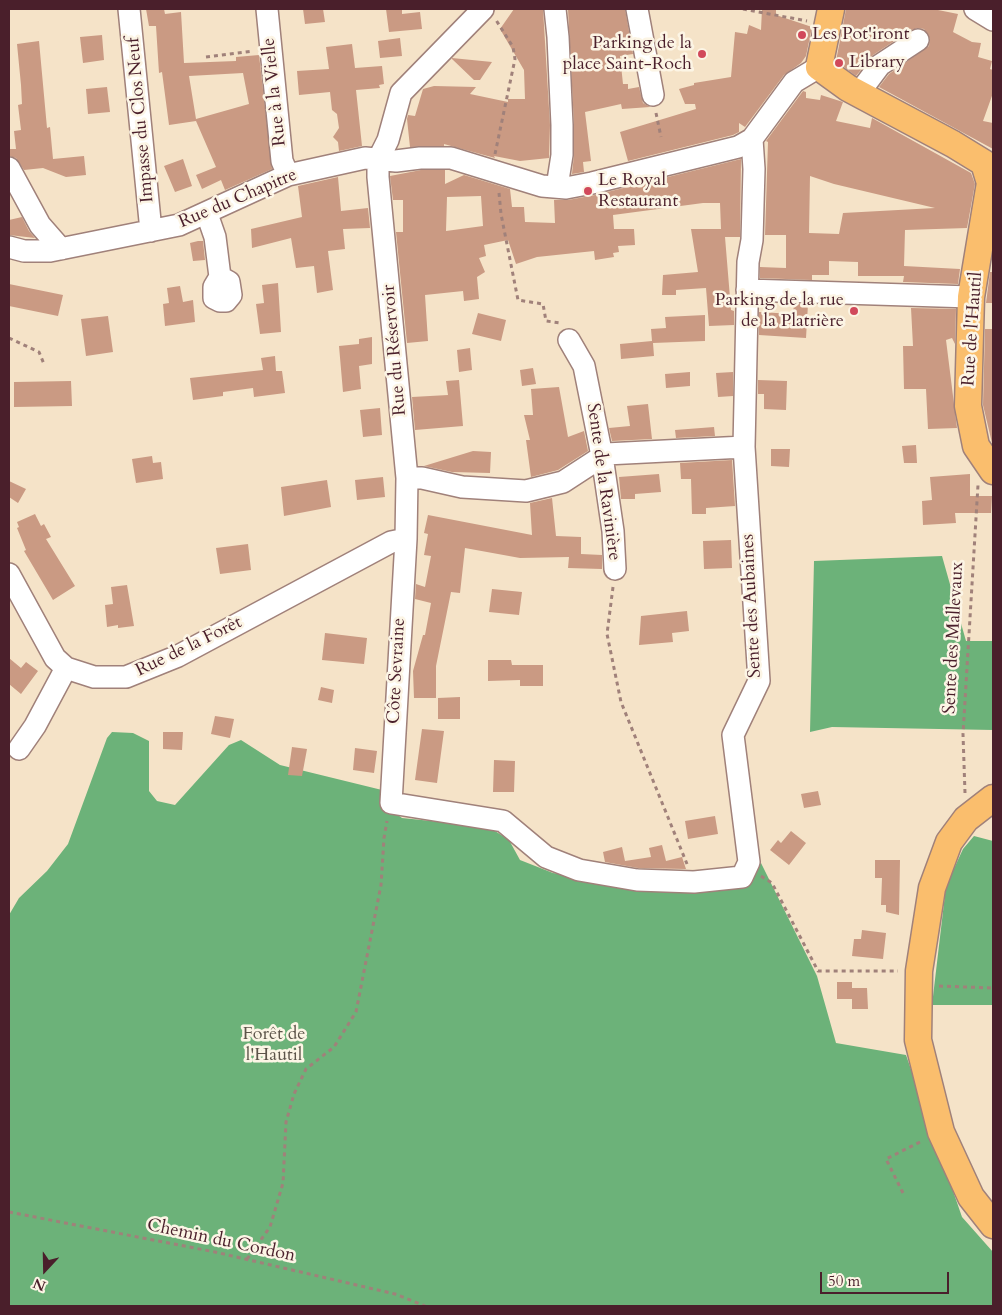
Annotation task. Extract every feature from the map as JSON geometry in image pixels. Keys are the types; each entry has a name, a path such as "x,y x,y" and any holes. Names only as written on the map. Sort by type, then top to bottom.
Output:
{"main road":[{"path":"819,67 829,16"},
{"name":"Rue de l'Hautil","path":"819,67 859,93 984,163 990,183 988,223 972,297 968,406 976,446 990,466"},
{"path":"993,798 966,819 949,842 932,888 919,978 918,1040 941,1132 971,1197 993,1225"}],"street":[{"name":"Impasse du Clos Neuf","path":"130,9 151,231"},
{"name":"Rue à la Vielle","path":"267,9 282,161 288,175"},
{"path":"555,9 562,125 562,156 557,188"},
{"path":"638,9 653,95"},
{"path":"975,9 993,20"},
{"path":"378,160 388,140 400,93 487,11"},
{"path":"859,93 880,65 918,40"},
{"path":"752,139 794,82 819,67"},
{"name":"Rue du Chapitre","path":"9,247 24,251 61,248 178,225 207,214 288,175 365,158 378,160 451,158 542,186 566,188 738,147 752,139"},
{"name":"Sente des Aubaines","path":"743,875 749,862 732,735 759,681 744,447 747,290 752,240 754,178 752,139"},
{"name":"Rue du Réservoir","path":"378,160 378,177 407,478 406,539"},
{"path":"9,168 40,225 61,248"},
{"path":"207,214 215,237 220,277"},
{"path":"747,290 972,297"},
{"name":"Sente de la Ravinière","path":"569,340 584,366 602,456 613,531 615,570"},
{"path":"407,478 422,478 462,487 526,491 563,482 602,456 744,447"},
{"name":"Rue de la Forêt","path":"66,668 94,677 126,677 178,656 391,542 406,539"},
{"name":"Côte Sevraine","path":"391,803 406,539"},
{"path":"9,574 55,658 66,668 36,726 19,749"},
{"path":"391,803 503,821 546,857 579,870 636,880 694,882 743,875"}],"path":[{"path":"743,9 829,16"},
{"path":"487,11 500,25 512,46 515,59 495,171 500,214 518,300 543,304 546,321 567,324 569,340"},
{"path":"206,57 271,47"},
{"path":"653,95 661,137"},
{"path":"9,338 39,352 44,364"},
{"name":"Sente des Mallevaux","path":"966,819 963,734 976,490 990,466"},
{"name":"Sente de la Ravinière","path":"615,570 607,634 621,702 694,882"},
{"path":"247,1259 270,1228 283,1183 286,1122 294,1094 306,1069 334,1048 356,1012 381,885 384,838 391,803"},
{"path":"743,875 765,877 772,883 818,971 919,978 993,988"},
{"path":"903,1193 886,1159 941,1132"},
{"name":"Chemin du Cordon","path":"9,1212 247,1259 395,1294 425,1306"}],"green space":[{"path":"942,556 966,641 993,641 993,730 832,727 810,732 814,561"},
{"name":"Forêt de l'Hautil","path":"112,732 133,733 149,741 149,791 157,801 175,805 229,745 241,740 280,765 382,790 394,812 402,818 470,825 495,831 509,840 520,860 553,873 634,884 734,874 761,863 817,976 836,1043 906,1055 962,1217 993,1252 993,1306 9,1305 9,915 19,898 47,871 68,844 107,738"},
{"path":"974,836 993,841 993,1005 932,1005 946,886 963,849"}],"building":[{"path":"146,9 164,9 165,14 181,12 184,63 236,61 236,57 259,55 272,169 225,190 221,180 202,189 196,175 216,167 196,121 169,125 162,72 159,73 156,26 149,26","holes":["243,73 249,104 196,119 189,76"]},
{"path":"303,9 323,9 325,22 305,24"},
{"path":"386,9 402,9 402,14 420,12 422,29 389,32"},
{"path":"514,9 543,9 550,125 549,158 520,161 494,156 495,158 444,144 444,146 410,147 407,119 408,115 415,116 423,89 434,86 476,87 470,94 508,102 508,99 525,99 524,70 500,29"},
{"path":"568,9 625,9 633,54 620,56 623,84 628,84 628,89 639,87 643,103 650,107 622,109 621,104 585,112 591,161 583,162 584,172 572,174 574,124"},
{"path":"762,9 776,9 776,15 812,27 806,56 801,63 784,75 745,127 739,123 739,132 733,135 628,161 620,132 696,109 695,104 685,104 679,89 694,85 694,83 731,77 735,32 747,34 749,25 761,30"},
{"path":"846,9 933,9 958,14 953,32 972,42 981,43 978,57 992,61 990,69 993,70 993,93 983,121 993,123 993,149 879,87 889,74 929,46 930,39 924,29 911,30 873,55 856,76 836,61"},
{"path":"102,35 104,60 83,63 80,37"},
{"path":"400,38 402,56 380,58 378,41"},
{"path":"39,41 47,128 50,127 53,159 84,156 86,175 66,177 43,168 24,170 16,158 9,156 9,149 16,149 14,131 21,130 18,105 22,104 17,44"},
{"path":"352,44 355,68 382,66 384,84 379,85 380,88 356,90 362,146 339,151 338,142 333,137 339,128 337,114 332,110 330,92 299,95 297,71 329,69 326,47"},
{"path":"452,59 492,62 480,80 474,80"},
{"path":"107,87 110,112 88,114 86,89"},
{"path":"803,91 806,92 806,98 820,100 821,95 843,102 836,121 870,128 872,118 971,173 975,184 967,228 905,230 904,266 960,269 958,284 903,282 904,276 858,276 858,262 829,261 829,275 812,275 812,280 760,278 760,267 786,268 786,235 765,235 768,142 766,141","holes":["810,176 834,184 935,208 843,213 839,234 809,233"]},
{"path":"183,159 192,186 175,192 164,166"},
{"path":"741,159 740,237 725,237 734,325 709,326 706,288 676,290 676,295 662,295 663,275 698,272 691,229 721,229 720,203 703,203 613,215 614,229 634,229 635,245 618,246 619,252 613,253 614,257 595,260 594,251 537,257 516,264 508,240 484,245 486,256 479,258 485,272 477,277 479,299 464,301 463,291 425,295 428,341 407,343 396,232 403,232 403,200 393,200 390,176 421,170 445,170 445,184 464,175 510,189 512,207 524,207 525,222 555,223 554,200 568,200","holes":["481,196 483,226 446,231 447,197"]},
{"path":"338,177 341,211 368,208 370,228 343,229 345,249 328,251 333,290 317,293 314,266 296,268 291,238 252,248 251,229 302,217 298,186"},
{"path":"22,217 35,238 9,235 9,220"},
{"path":"203,241 205,260 193,261 190,243"},
{"path":"990,272 993,272 993,303 986,303"},
{"path":"278,283 281,332 260,334 256,304 264,303 262,285"},
{"path":"9,284 63,295 58,316 9,306"},
{"path":"180,286 183,302 193,300 195,322 165,326 163,304 169,303 167,288"},
{"path":"794,304 808,304 806,338 759,335 759,312 793,314"},
{"path":"911,308 956,309 955,344 952,338 946,340 957,428 928,429 926,389 904,389 903,346 913,346"},
{"path":"478,313 506,320 501,341 472,334"},
{"path":"705,315 705,341 653,343 654,356 621,359 620,344 652,341 651,329 666,328 665,317"},
{"path":"108,316 113,352 86,356 81,319"},
{"path":"985,329 993,329 992,443 983,405"},
{"path":"372,337 372,364 359,366 361,389 343,392 339,346 359,344 359,339"},
{"path":"470,348 472,370 459,372 457,350"},
{"path":"275,356 276,371 282,371 285,393 254,397 253,388 223,392 223,396 193,400 190,378 263,370 261,358"},
{"path":"533,368 536,384 522,386 520,370"},
{"path":"690,372 690,386 666,388 665,374"},
{"path":"733,372 733,396 718,397 716,373"},
{"path":"459,380 463,426 415,430 412,397 448,395 446,381"},
{"path":"758,380 787,381 786,410 764,409 764,394 758,394"},
{"path":"71,381 72,406 14,407 14,382"},
{"path":"559,387 568,437 584,431 588,451 558,470 531,477 526,440 530,440 524,415 533,415 531,389"},
{"path":"648,404 652,439 612,441 609,428 630,426 627,406"},
{"path":"380,408 382,435 363,437 360,410"},
{"path":"714,427 715,436 676,438 675,430"},
{"path":"916,445 917,463 904,463 902,446"},
{"path":"771,449 790,449 789,467 771,466"},
{"path":"473,451 491,452 490,473 452,472 424,466"},
{"path":"152,456 153,463 161,462 163,479 136,483 132,459"},
{"path":"732,460 735,506 706,508 706,514 692,514 691,479 681,479 680,463"},
{"path":"659,474 661,492 635,494 635,499 621,499 619,477"},
{"path":"970,474 970,496 992,496 991,513 955,513 956,523 923,525 922,501 932,500 930,477"},
{"path":"383,477 385,497 357,500 355,480"},
{"path":"327,480 331,507 284,516 281,487"},
{"path":"9,481 26,489 18,503 9,497"},
{"path":"552,498 556,536 581,537 581,554 602,555 602,569 568,568 569,557 520,558 465,548 460,593 451,592 436,666 436,698 414,698 413,671 423,635 425,635 431,603 415,599 416,584 425,587 431,556 424,555 428,534 424,533 428,515 532,535 530,503"},
{"path":"35,514 41,526 44,524 51,537 46,539 75,586 53,600 24,551 26,550 17,528 19,527 17,522"},
{"path":"731,540 732,568 704,569 703,541"},
{"path":"248,544 251,570 220,574 216,548"},
{"path":"127,585 134,626 118,628 118,625 107,627 105,605 113,604 111,587"},
{"path":"492,589 522,592 519,615 489,612"},
{"path":"687,611 689,631 672,633 673,642 639,645 641,616"},
{"path":"325,633 367,638 364,664 322,660"},
{"path":"9,658 21,668 26,662 38,671 21,694 9,684"},
{"path":"488,660 511,660 512,665 543,665 543,686 520,686 520,680 488,681"},
{"path":"321,687 334,690 332,703 318,700"},
{"path":"460,697 460,719 438,719 438,698"},
{"path":"215,716 234,719 230,738 211,734"},
{"path":"422,729 444,731 437,783 415,780"},
{"path":"163,732 183,732 182,750 163,749"},
{"path":"292,747 307,749 302,776 288,775"},
{"path":"355,748 377,751 374,773 353,770"},
{"path":"494,760 515,761 514,792 493,792"},
{"path":"818,791 821,805 804,808 801,794"},
{"path":"715,816 718,834 688,839 685,821"},
{"path":"791,831 806,843 789,865 770,850 778,840 781,843"},
{"path":"662,845 666,861 682,857 686,869 638,868 605,862 603,852 622,847 625,861 651,857 649,848"},
{"path":"875,860 900,860 899,915 886,912 886,905 881,905 882,878 875,878"},
{"path":"862,930 886,933 883,959 852,956 854,939 861,939"},
{"path":"837,982 852,982 852,999 837,999"},
{"path":"852,988 867,988 868,1009 852,1009"}],"place":[{"name":"Les Pot'iront","path":"802,35"},
{"name":"Parking de la place Saint-Roch","path":"702,54"},
{"name":"Library","path":"839,63"},
{"name":"Le Royal Restaurant","path":"588,191"},
{"name":"Parking de la rue de la Platrière","path":"854,311"}]}
